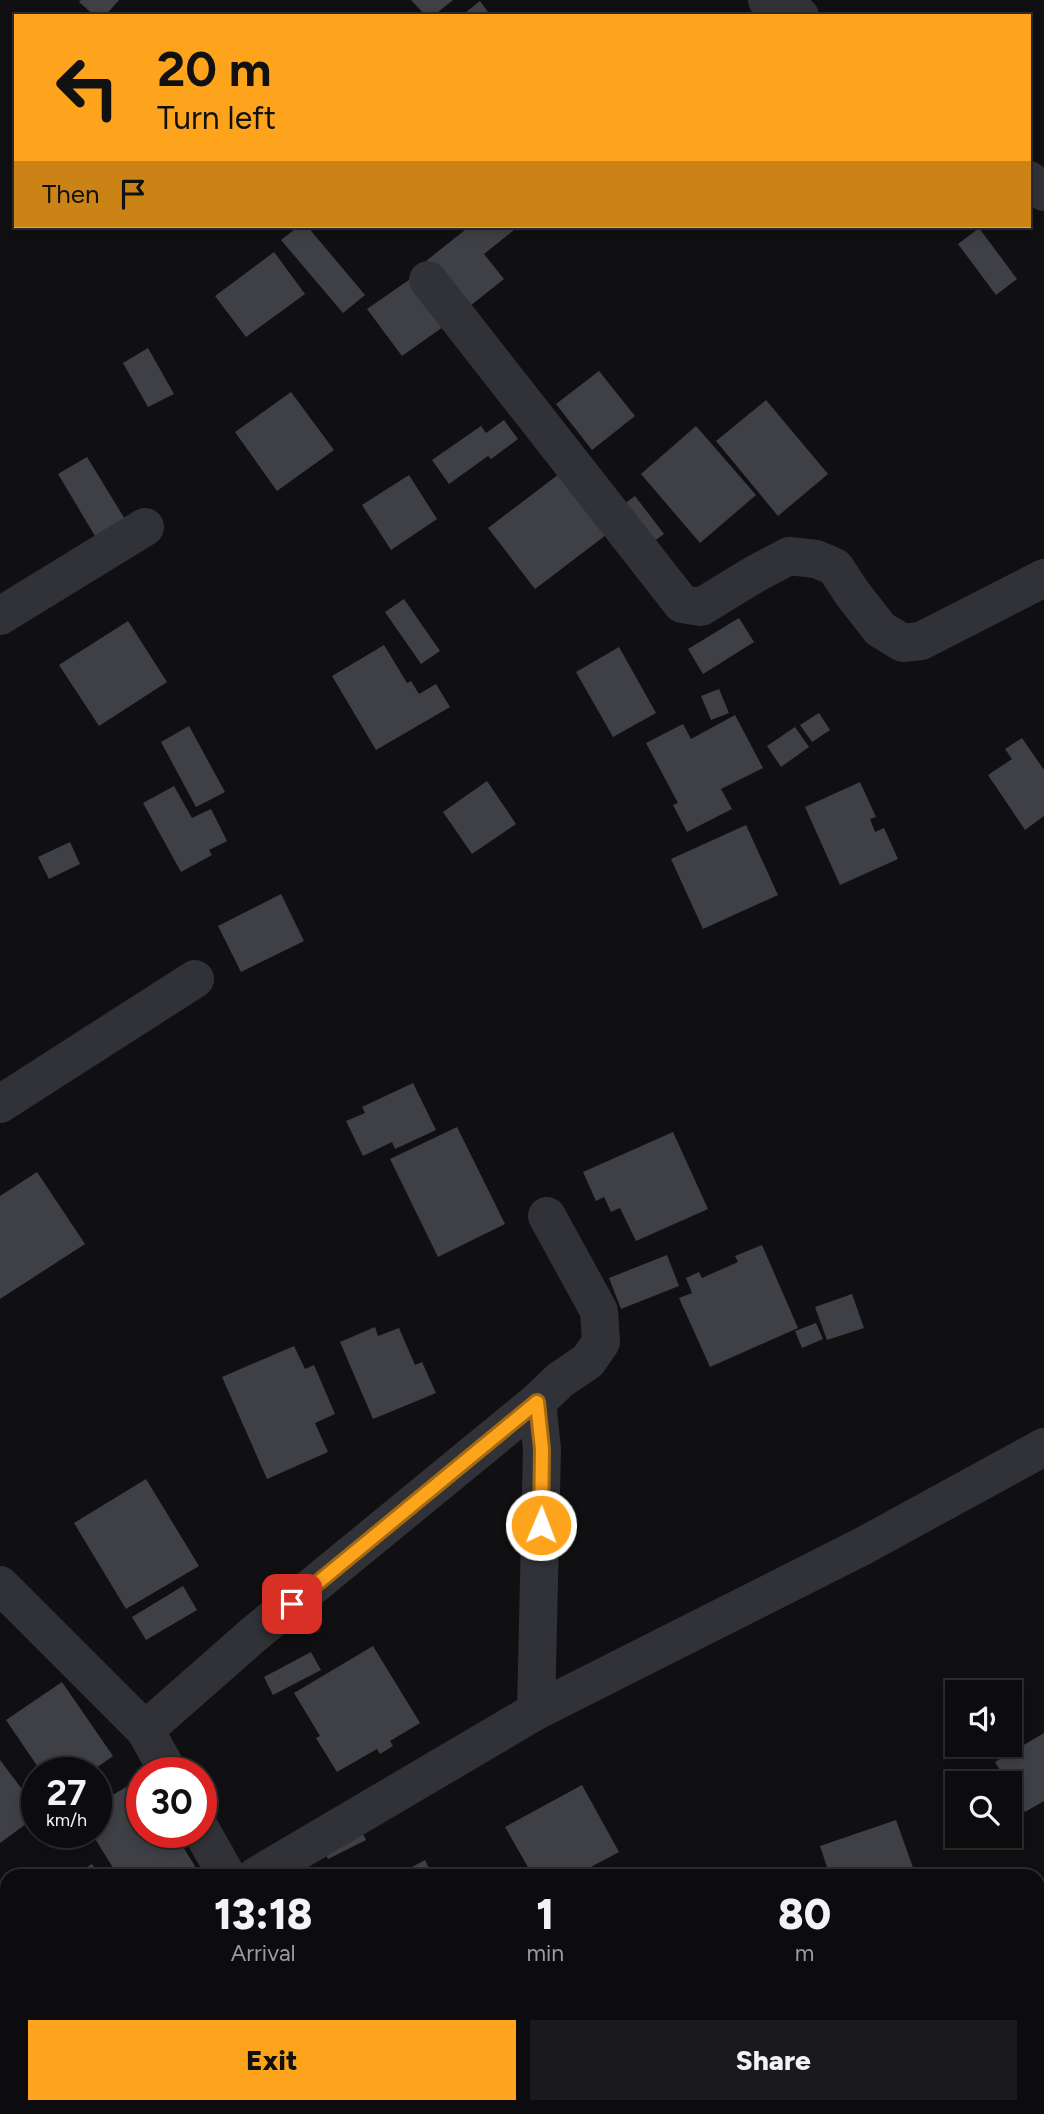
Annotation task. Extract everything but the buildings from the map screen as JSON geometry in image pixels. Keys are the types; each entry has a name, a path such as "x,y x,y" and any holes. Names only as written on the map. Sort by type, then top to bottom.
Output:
{"street":[{"path":"767,0 796,14"},
{"path":"428,280 682,604 701,607 789,556 816,559 835,567 880,629 903,643 921,641 1044,578"},
{"path":"0,616 145,527"},
{"path":"0,1104 195,979"},
{"path":"145,1730 253,1635 537,1402 560,1380 588,1361 601,1342 598,1311 547,1216"},
{"path":"536,1711 542,1449 537,1402"},
{"path":"268,1869 536,1711 863,1546 1044,1447"},
{"path":"0,1585 145,1730 160,1757"},
{"path":"211,1848 223,1869"}],"route":[{"path":"292,1604 537,1402 542,1449 541,1525"}]}
